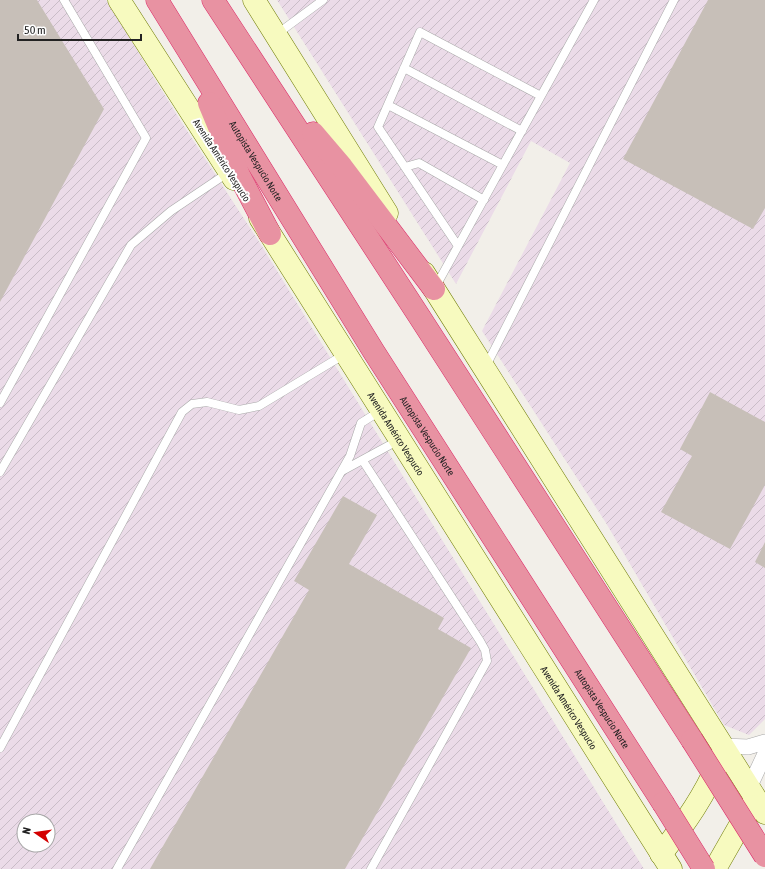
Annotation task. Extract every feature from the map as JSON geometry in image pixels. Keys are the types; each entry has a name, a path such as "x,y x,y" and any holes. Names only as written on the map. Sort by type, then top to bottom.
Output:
{"highway":[{"name":"Autopista Vespucio Norte","path":"157,0 374,352 704,869"},
{"path":"213,0 423,322 765,856"},
{"path":"191,56 225,144 239,175 270,234"},
{"path":"260,74 342,167 434,289"}],"main road":[{"name":"Avenida Américo Vespucio","path":"119,0 270,234 666,861"},
{"path":"254,0 434,289 724,746 756,800 715,869"},
{"path":"666,861 691,812 706,789 724,746"}],"street":[{"path":"724,746 748,747 765,742"},
{"path":"756,800 765,754"}],"lane":[{"path":"0,403 146,138 64,0"},
{"path":"276,35 323,0"},
{"path":"434,289 594,0"},
{"path":"484,368 674,0"},
{"path":"458,246 378,127 420,32 541,96"},
{"path":"404,68 522,131"},
{"path":"388,105 503,165"},
{"path":"405,167 419,163 484,200"},
{"path":"0,472 131,245 171,211 230,172"},
{"path":"0,748 182,412 192,404 207,402 239,410 259,406 345,354"},
{"path":"117,869 342,471 350,456 361,423 381,410"},
{"path":"342,471 400,440"},
{"path":"363,461 480,641 485,650 487,661 371,869"}],"shaded area":[{"path":"0,0 106,0 182,123 263,248 644,869 0,869"},
{"path":"277,0 765,0 765,719 749,735 724,725 606,523 482,331 570,163 531,141 456,284"}],"building":[{"path":"0,0 37,0 104,109 0,302"},
{"path":"708,0 765,0 765,208 753,229 623,159"},
{"path":"710,392 765,422 765,485 730,549 661,512 692,456 680,449"},
{"path":"343,496 377,515 349,564 444,618 438,629 471,648 345,869 150,869 309,590 294,581"},
{"path":"765,542 765,568 755,562"}]}
